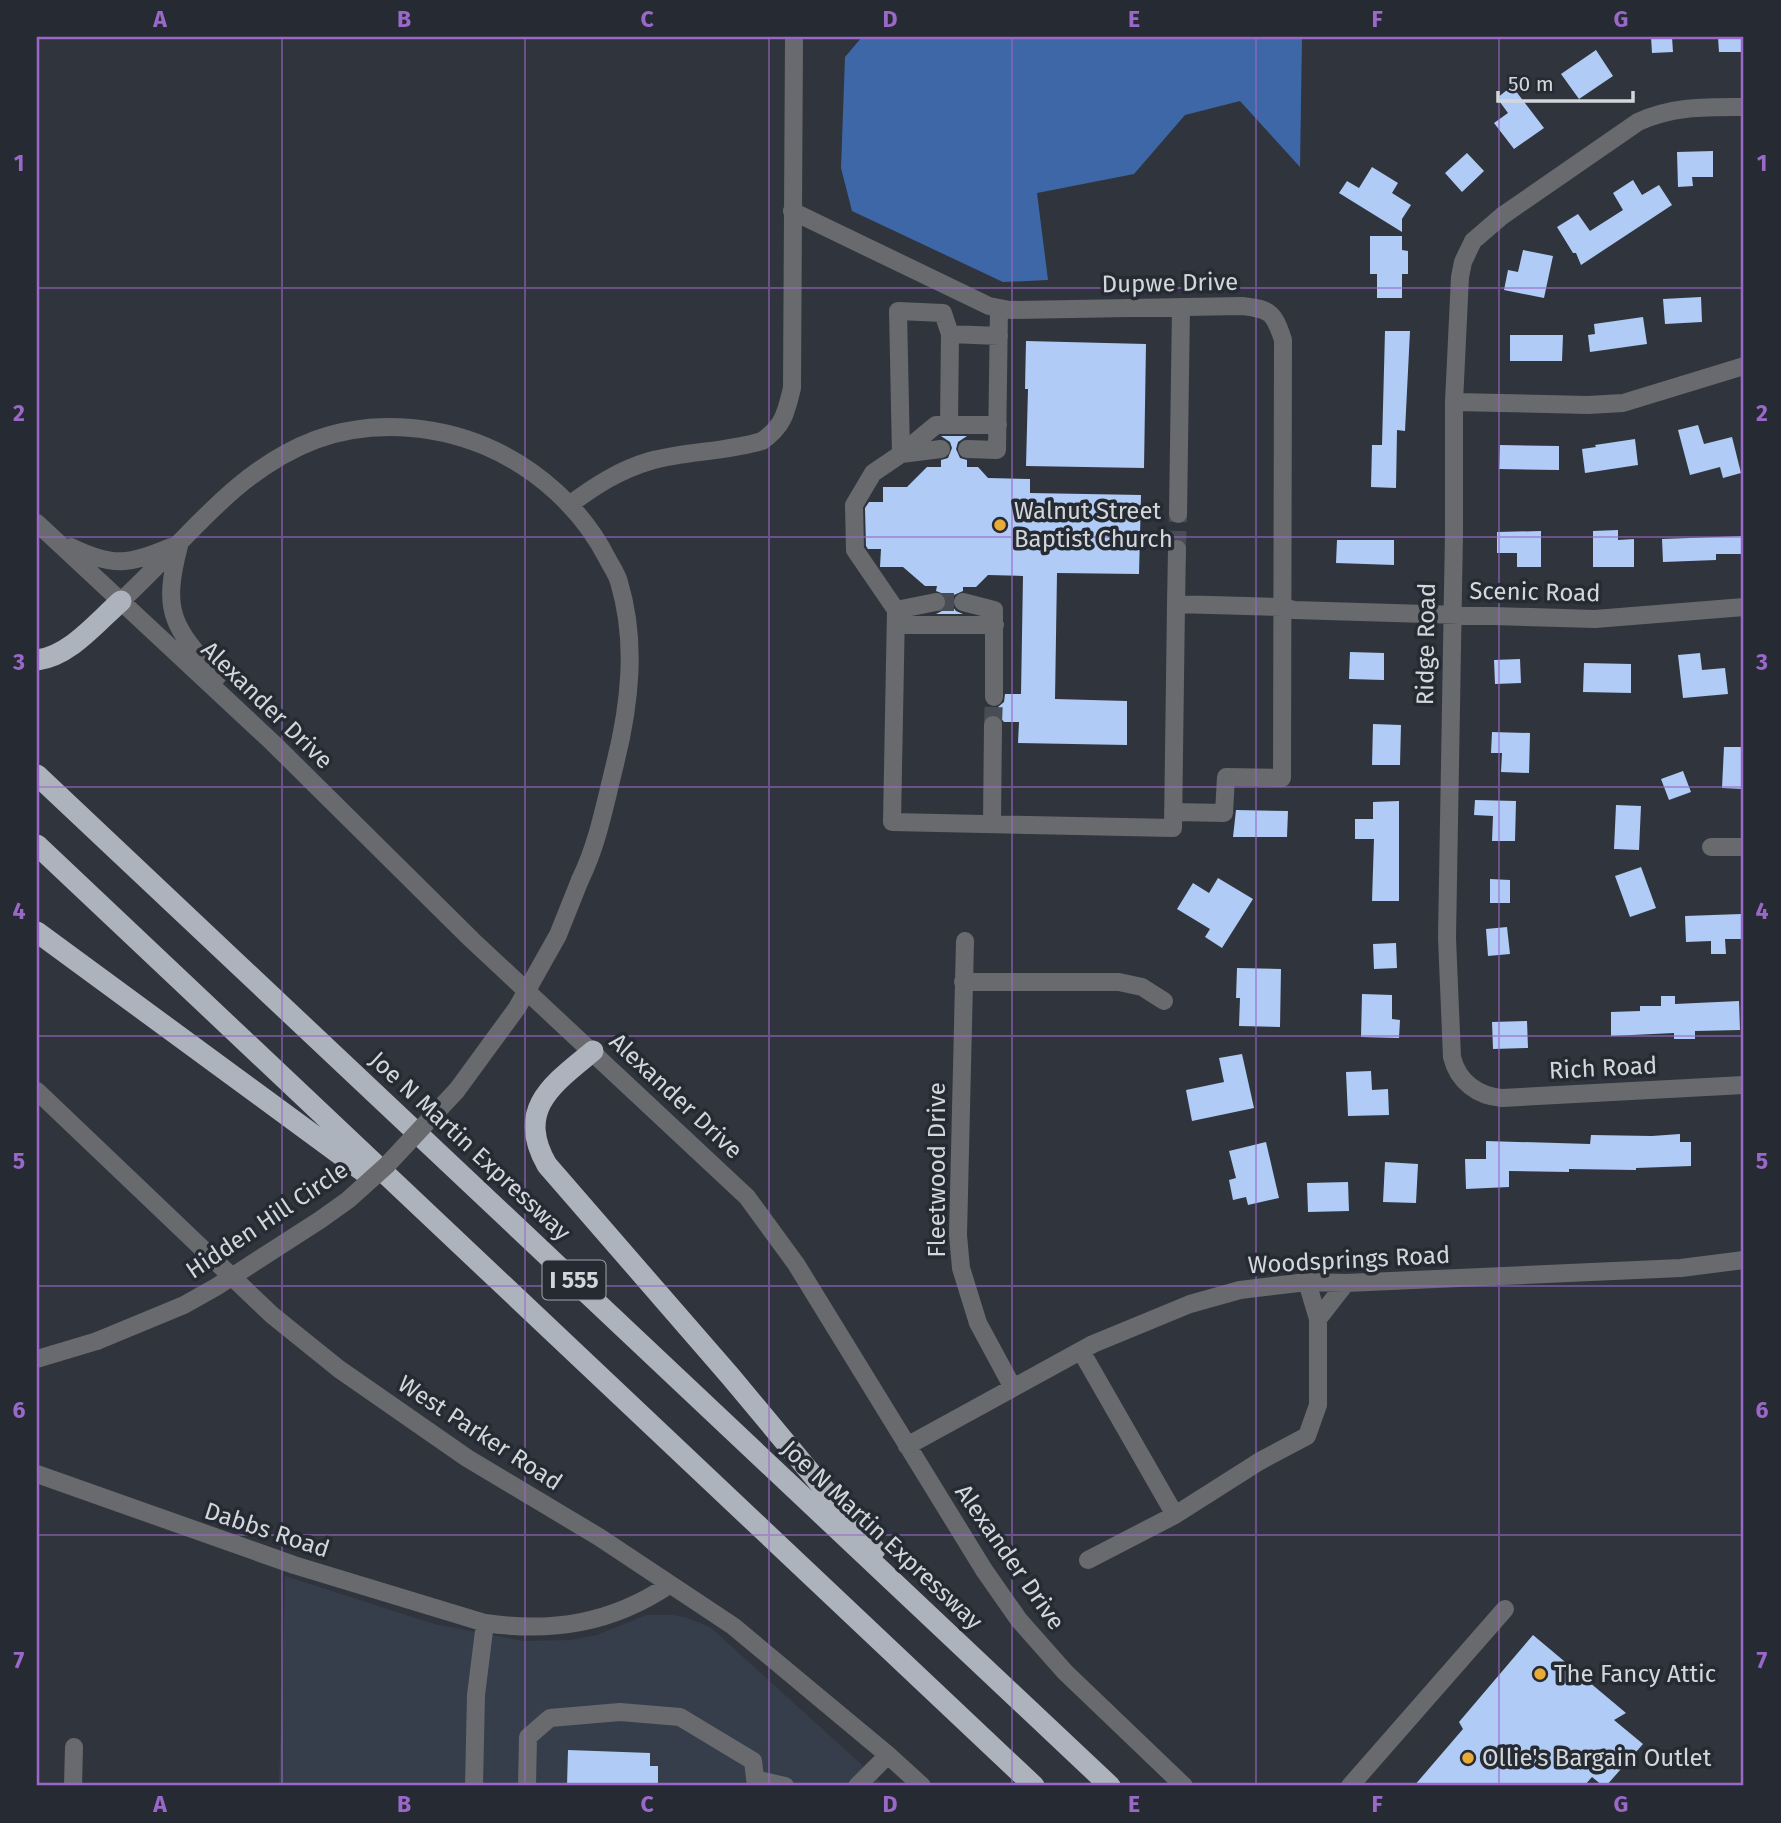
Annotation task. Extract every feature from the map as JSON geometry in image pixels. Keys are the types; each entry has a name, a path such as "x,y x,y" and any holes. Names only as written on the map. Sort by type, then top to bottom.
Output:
{"highway":[{"path":"37,660 48,659 61,653 121,601"},
{"name":"Joe N Martin Expressway","path":"37,775 1110,1786"},
{"name":"I 555","path":"37,845 1034,1786"},
{"path":"37,932 439,1226"},
{"path":"593,1051 554,1083 541,1102 534,1136 537,1148 547,1165 731,1377 945,1631"}],"street":[{"path":"569,505 612,475 634,466 653,460 762,441 774,433 788,409 792,388 794,37"},
{"name":"Ridge Road","path":"1469,1085 1460,1075 1452,1057 1447,938 1454,402 1463,262 1473,241 1502,216 1638,122 1658,113 1688,107 1744,107"},
{"name":"Dupwe Drive","path":"792,211 980,303 999,308 1242,306 1267,310 1276,318 1283,340 1283,607"},
{"path":"1178,514 1181,307"},
{"path":"967,449 998,450 999,308"},
{"path":"901,454 898,311 943,313 950,334 949,424"},
{"path":"950,334 999,336"},
{"path":"1454,402 1588,405 1623,403 1744,366"},
{"path":"998,425 936,425 873,473 854,505 855,550 896,617 892,822 1173,828 1177,549"},
{"name":"Hidden Hill Circle","path":"37,1359 97,1341 184,1305 216,1287 330,1213 387,1165 457,1090 517,1008 558,935 604,813 629,700 629,636 619,581 600,545 569,505 539,477 481,444 439,432 405,427 374,427 316,440 266,465 210,509 121,601"},
{"path":"901,454 941,449"},
{"name":"Alexander Drive","path":"37,523 274,743 472,940 747,1197 796,1264 984,1570 1019,1620 1065,1672 1184,1786"},
{"path":"54,538 86,554 117,562 149,557 180,542"},
{"path":"180,542 171,580 171,598 180,633 274,743"},
{"path":"896,617 936,602"},
{"path":"963,602 994,610 994,697"},
{"name":"Scenic Road","path":"1176,604 1595,619 1744,607"},
{"path":"1173,812 1224,813 1226,777 1282,778 1283,607"},
{"path":"896,617 995,625"},
{"path":"992,824 993,725"},
{"path":"1710,847 1744,847"},
{"name":"Fleetwood Drive","path":"965,941 957,1235 961,1268 978,1323 1013,1388"},
{"path":"963,982 1119,982 1153,992 1164,1001"},
{"name":"Rich Road","path":"1469,1085 1480,1094 1502,1098 1744,1085"},
{"name":"West Parker Road","path":"37,1091 271,1315 338,1369 467,1458 599,1536 733,1626 922,1786"},
{"name":"Woodsprings Road","path":"907,1446 1081,1351 1190,1304 1240,1290 1307,1282 1346,1283 1681,1268 1744,1260"},
{"path":"1088,1560 1175,1515 1260,1461 1307,1436 1318,1405 1318,1319 1307,1282"},
{"path":"1318,1319 1346,1283"},
{"path":"1081,1351 1175,1515"},
{"name":"Dabbs Road","path":"37,1474 294,1565 485,1623 511,1627 571,1625 630,1607 669,1585"},
{"path":"1350,1786 1505,1609"},
{"path":"474,1786 476,1695 485,1623"},
{"path":"527,1786 528,1737 550,1718 620,1712 680,1717 753,1761 755,1782 785,1786"},
{"path":"73,1786 74,1746"},
{"path":"857,1786 888,1755"}],"shaded area":[{"path":"862,37 1302,37 1300,167 1240,101 1185,115 1134,174 1037,193 1048,280 1003,282 852,211 841,168 845,57"},
{"path":"285,1576 434,1624 523,1641 570,1640 597,1635 646,1615 687,1618 710,1627 885,1786 279,1786"}],"building":[{"path":"1651,37 1672,37 1673,52 1652,53"},
{"path":"1718,37 1744,37 1744,52 1719,52"},
{"path":"1596,50 1613,76 1579,99 1561,74"},
{"path":"1512,86 1544,128 1514,149 1494,123 1508,113 1497,98"},
{"path":"1713,151 1713,177 1692,177 1693,186 1678,187 1677,152"},
{"path":"1467,153 1484,171 1462,192 1445,173"},
{"path":"1372,167 1398,183 1392,193 1411,205 1402,219 1402,232 1339,193 1347,181 1359,188"},
{"path":"1633,180 1642,195 1659,185 1672,205 1581,265 1576,253 1573,253 1557,227 1578,214 1590,231 1623,210 1613,193"},
{"path":"1370,236 1402,236 1402,250 1408,251 1408,274 1402,274 1402,298 1377,298 1377,274 1370,274"},
{"path":"1523,250 1553,256 1544,298 1504,290 1508,270 1518,272"},
{"path":"1701,297 1702,322 1665,324 1663,299"},
{"path":"1643,317 1647,344 1590,352 1588,335 1595,334 1594,324"},
{"path":"1385,331 1410,331 1405,431 1397,430 1396,488 1371,487 1372,445 1382,445"},
{"path":"1510,335 1563,335 1562,361 1510,361"},
{"path":"1026,341 1146,344 1144,468 1026,466"},
{"path":"1698,425 1704,444 1732,437 1741,473 1723,478 1720,467 1690,475 1678,430"},
{"name":"Walnut Street Baptist Church","path":"941,436 967,436 958,442 956,449 960,458 967,460 967,467 978,467 988,478 1030,479 1030,493 1141,495 1139,574 1057,573 1055,699 1127,701 1127,745 1018,743 1019,722 1004,722 998,715 998,707 1004,702 1005,694 1021,694 1023,576 988,575 976,587 963,587 963,591 954,595 952,606 963,614 936,614 944,610 947,600 944,594 936,591 937,586 925,586 903,567 880,567 881,549 868,549 866,546 865,508 869,502 883,502 883,487 907,487 927,467 941,467 941,460 948,458 952,448 950,442"},
{"path":"1635,439 1638,465 1585,473 1582,449"},
{"path":"1500,445 1559,446 1559,470 1499,469"},
{"path":"1618,530 1618,540 1634,539 1634,567 1593,567 1593,531"},
{"path":"1541,531 1541,567 1517,567 1517,553 1497,553 1497,532"},
{"path":"1744,536 1744,554 1716,554 1716,560 1663,562 1662,539"},
{"path":"1337,540 1394,540 1394,565 1336,563"},
{"path":"1350,652 1384,653 1384,680 1349,679"},
{"path":"1700,653 1702,670 1725,668 1728,694 1683,698 1678,655"},
{"path":"1520,659 1521,683 1495,684 1494,660"},
{"path":"1584,663 1631,664 1631,693 1583,692"},
{"path":"1373,724 1401,725 1400,765 1372,765"},
{"path":"1492,732 1530,733 1529,773 1501,772 1502,753 1491,753"},
{"path":"1724,747 1744,747 1744,789 1722,788"},
{"path":"1683,771 1691,792 1669,800 1661,779"},
{"path":"1475,800 1516,801 1515,841 1492,841 1493,816 1474,815"},
{"path":"1399,801 1399,901 1372,901 1374,839 1355,839 1355,819 1373,819 1373,802"},
{"path":"1616,805 1641,806 1639,850 1614,849"},
{"path":"1236,810 1288,811 1287,837 1233,837"},
{"path":"1641,867 1656,908 1630,917 1615,876"},
{"path":"1218,878 1253,899 1222,948 1205,937 1210,929 1177,909 1193,883 1209,893"},
{"path":"1490,879 1510,880 1510,903 1490,903"},
{"path":"1741,914 1742,939 1725,939 1726,954 1711,954 1711,941 1686,942 1685,916"},
{"path":"1507,927 1510,954 1488,956 1486,929"},
{"path":"1396,943 1397,968 1374,969 1373,944"},
{"path":"1237,968 1281,969 1280,1027 1239,1026"},
{"path":"1362,994 1392,995 1392,1019 1400,1020 1399,1038 1361,1037"},
{"path":"1661,996 1675,996 1675,1004 1739,1001 1740,1030 1695,1031 1695,1039 1674,1039 1674,1033 1611,1036 1611,1012 1640,1011 1640,1006 1661,1006"},
{"path":"1527,1021 1528,1048 1493,1049 1492,1022"},
{"path":"1242,1054 1254,1108 1192,1121 1186,1090 1224,1082 1219,1058"},
{"path":"1371,1071 1372,1090 1388,1089 1389,1115 1348,1116 1346,1072"},
{"path":"1680,1134 1680,1142 1691,1142 1691,1166 1636,1170 1569,1169 1569,1172 1509,1171 1509,1187 1466,1189 1465,1159 1486,1159 1486,1141 1590,1144 1591,1135"},
{"path":"1266,1142 1279,1198 1248,1205 1246,1197 1233,1200 1229,1180 1236,1178 1229,1151"},
{"path":"1385,1162 1418,1164 1416,1203 1383,1202"},
{"path":"1348,1182 1349,1211 1308,1212 1307,1183"},
{"name":"The Fancy Attic","path":"1533,1635 1626,1713 1614,1720 1643,1744 1606,1786 1592,1777 1584,1786 1414,1786 1463,1729 1459,1722"},
{"path":"568,1750 650,1753 650,1766 658,1766 658,1786 567,1786"}],"tunnel":[{"path":"1177,549 1178,514"},
{"path":"936,602 963,602"},
{"path":"993,725 994,697"}],"place":[{"name":"Walnut Street Baptist Church","path":"1000,525"},
{"name":"The Fancy Attic","path":"1540,1674"},
{"name":"Ollie's Bargain Outlet","path":"1468,1758"}]}
